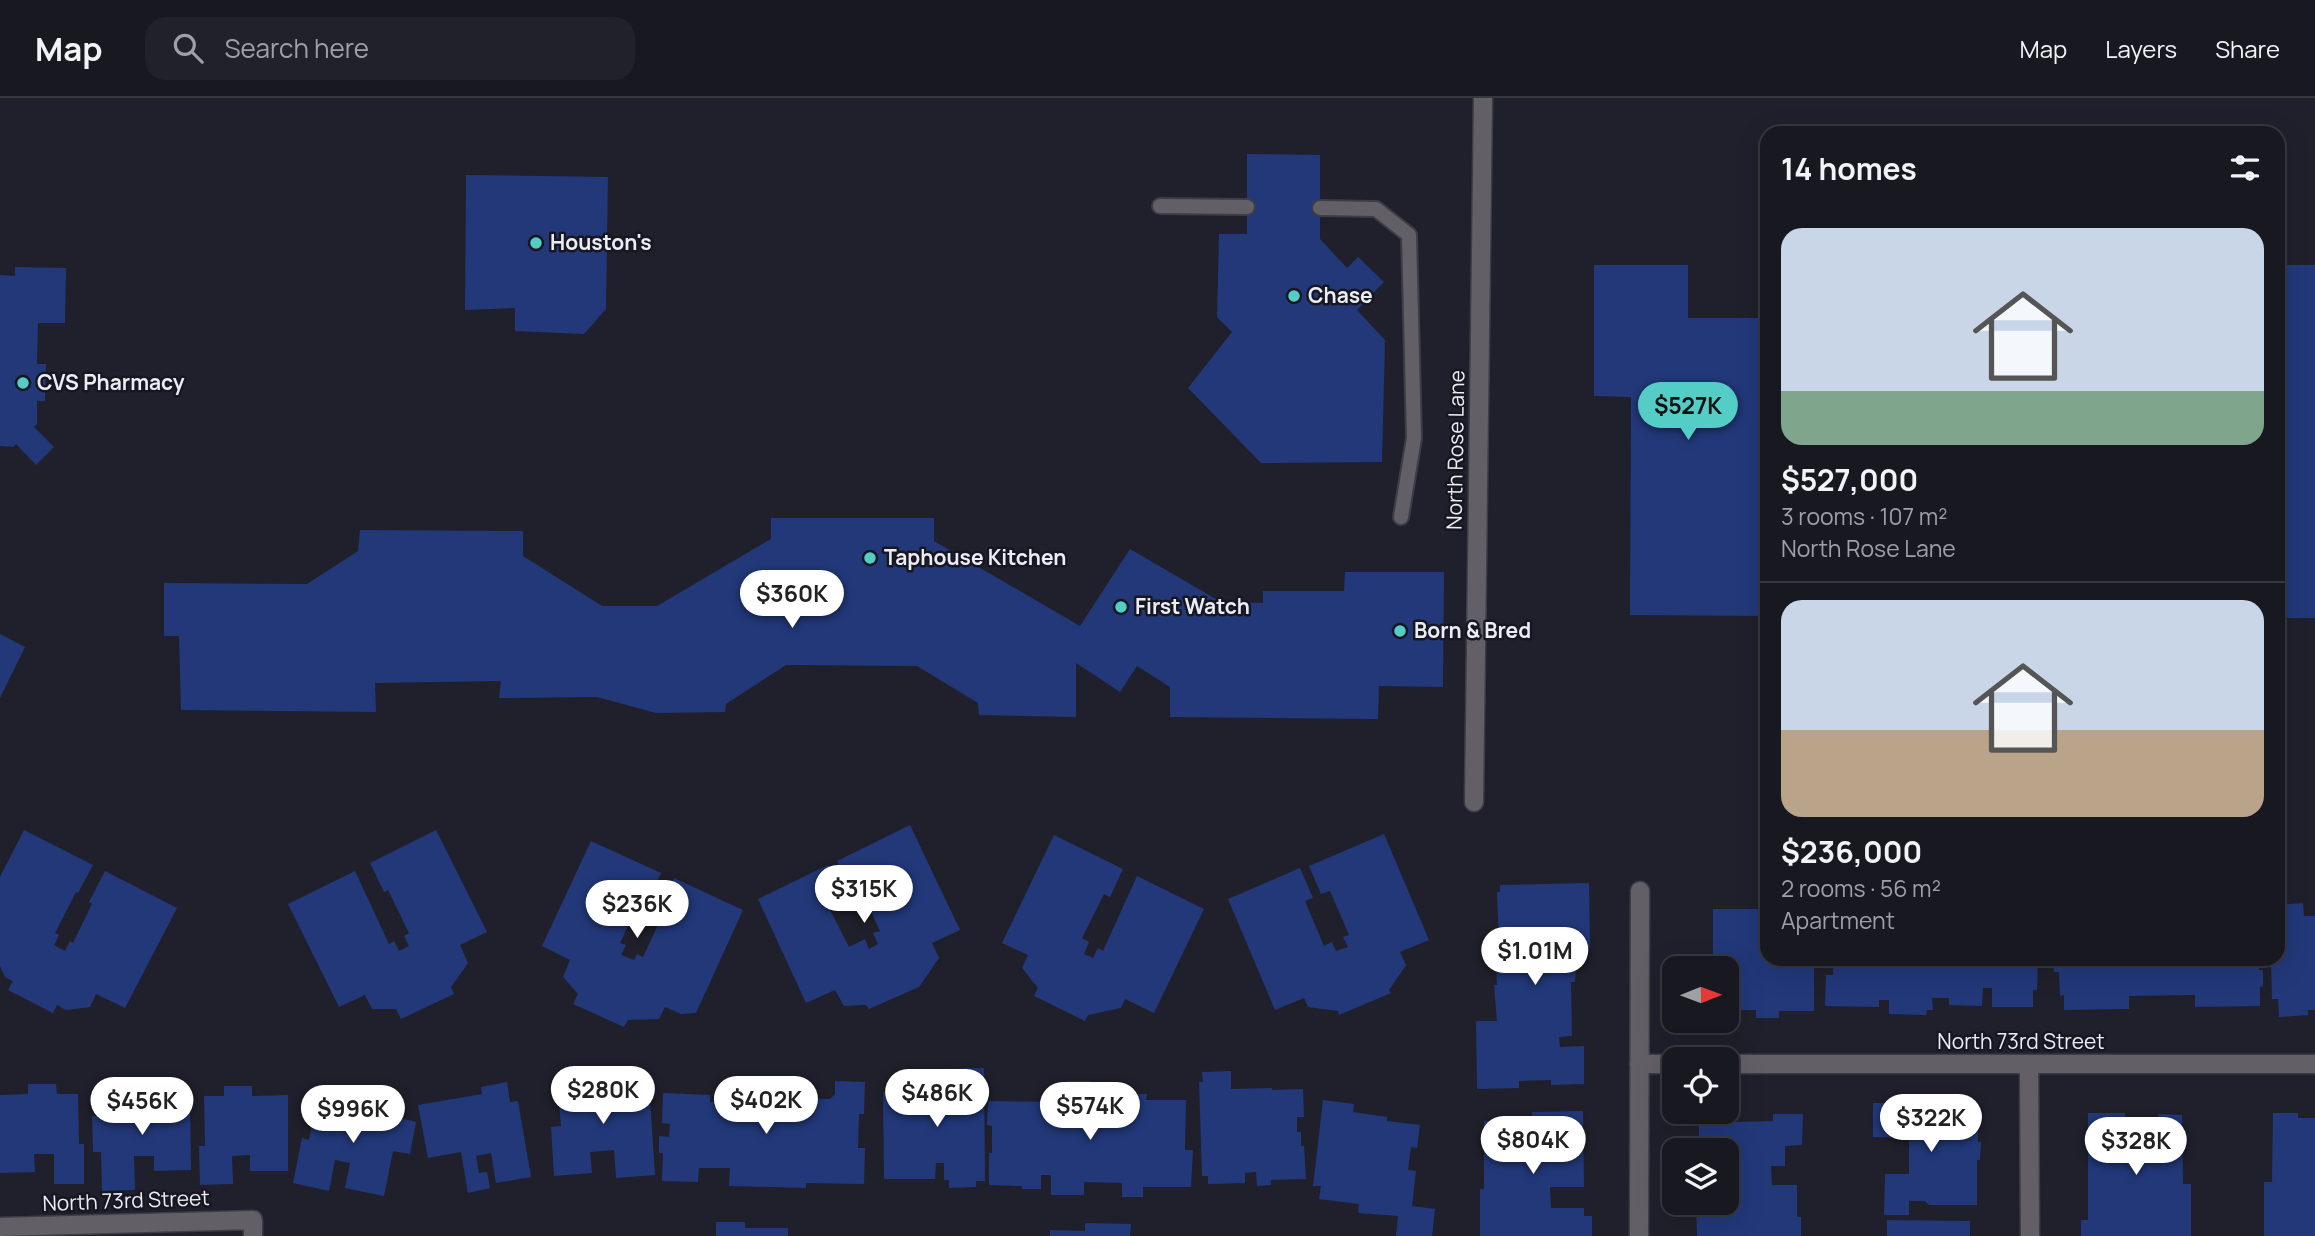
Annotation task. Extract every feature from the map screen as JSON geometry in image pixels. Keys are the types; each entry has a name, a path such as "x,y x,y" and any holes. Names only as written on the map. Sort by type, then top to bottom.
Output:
{"street":[{"name":"North Rose Lane","path":"1474,802 1483,98"},
{"path":"1639,1236 1640,891"},
{"path":"1639,1064 1662,1064"},
{"name":"North 73rd Street","path":"1739,1064 2315,1064"},
{"path":"2029,1065 2030,1236"},
{"name":"North 73rd Street","path":"0,1227 253,1228"}],"lane":[{"path":"1160,206 1247,207"},
{"path":"1320,208 1376,209 1409,235 1414,438 1401,517"}],"building":[{"name":"Chase","path":"1247,154 1320,155 1320,239 1347,268 1358,257 1384,282 1357,310 1385,340 1382,462 1261,463 1188,388 1232,332 1217,317 1219,234 1247,234"},
{"name":"Houston's","path":"466,175 608,177 606,309 584,334 515,331 515,308 465,310"},
{"path":"1594,265 1688,265 1688,318 1760,318 1760,616 1630,615 1631,397 1594,396"},
{"path":"2285,265 2315,265 2315,618 2285,618"},
{"name":"CVS Pharmacy","path":"15,267 66,268 65,323 38,323 37,364 46,364 45,401 37,401 37,424 34,427 54,447 36,465 16,444 13,447 0,446 0,275 15,276"},
{"path":"771,518 934,518 934,541 1080,626 1130,549 1221,602 1263,603 1263,591 1344,591 1345,572 1444,572 1443,687 1379,686 1378,719 1170,717 1170,687 1137,666 1120,692 1076,663 1076,717 979,715 978,703 917,666 786,665 726,704 725,712 656,713 597,697 499,698 501,681 375,683 376,712 181,710 179,636 164,636 164,583 307,584 358,551 360,530 523,531 523,556 602,606 657,606 771,539"},
{"path":"0,634 25,647 0,698"},
{"path":"910,825 960,930 932,943 939,958 919,987 869,1009 866,1005 844,1006 835,990 806,1003 758,899 828,865 842,895 826,902 849,947 865,939 869,949 878,944 873,933 880,931 859,886 852,890 837,861"},
{"path":"24,830 93,865 55,933 59,935 54,945 65,951 70,941 73,943 105,871 177,908 125,1008 96,994 90,1007 66,1010 57,1005 53,1013 8,990 13,981 5,977 0,966 0,877"},
{"path":"436,830 487,932 460,945 468,963 451,987 454,994 401,1019 396,1009 372,1009 365,995 339,1007 288,904 355,871 389,944 394,941 399,951 409,946 404,936 409,933 388,890 384,892 370,863"},
{"path":"1384,834 1429,940 1400,952 1406,965 1389,990 1391,993 1339,1015 1338,1011 1308,1007 1304,998 1275,1010 1228,899 1300,868 1313,898 1305,901 1324,946 1332,942 1336,951 1348,947 1343,937 1349,935 1330,891 1321,894 1309,866"},
{"path":"1054,835 1123,869 1110,897 1104,894 1082,938 1089,942 1084,954 1093,958 1098,948 1103,951 1137,876 1204,909 1154,1013 1125,999 1121,1008 1088,1015 1085,1021 1034,996 1038,988 1022,968 1028,955 1002,943"},
{"path":"591,841 661,873 644,908 638,905 620,943 626,945 621,955 634,960 637,954 643,957 663,914 658,912 674,878 743,910 696,1013 681,1014 665,1007 659,1019 628,1020 624,1027 573,1004 578,994 563,977 570,960 542,946"},
{"path":"1589,883 1590,948 1577,948 1575,982 1571,982 1572,1036 1559,1037 1560,1047 1584,1046 1584,1084 1551,1085 1551,1080 1519,1081 1519,1088 1477,1089 1476,1021 1497,1021 1494,985 1497,985 1496,966 1500,966 1497,892 1500,892 1500,885"},
{"path":"2303,903 2304,916 2315,916 2315,1010 2308,1010 2308,1015 2279,1017 2278,999 2272,999 2271,966 2285,966 2285,904"},
{"path":"1713,909 1760,909 1760,966 1814,966 1814,1011 1779,1011 1779,1018 1756,1018 1756,1010 1740,1010 1740,956 1713,956"},
{"path":"1834,966 2038,966 2033,1007 1992,1007 1992,988 1983,988 1982,1006 1949,1005 1949,998 1932,998 1933,1010 1927,1010 1926,1015 1889,1014 1889,1000 1879,1000 1879,1007 1825,1006 1826,975 1833,975"},
{"path":"2054,966 2259,966 2259,970 2263,970 2263,986 2260,987 2260,1006 2195,1007 2195,995 2129,996 2129,1009 2064,1010 2064,995 2060,996 2059,972 2054,972"},
{"path":"984,1068 985,1181 976,1181 976,1187 949,1188 949,1180 944,1180 944,1163 936,1163 935,1179 884,1179 883,1092 913,1092 913,1077 938,1077 937,1069"},
{"path":"606,1070 607,1080 622,1078 623,1087 649,1085 655,1175 616,1178 614,1150 590,1152 592,1173 554,1176 551,1127 561,1126 557,1080 580,1079 580,1072"},
{"path":"1231,1071 1231,1089 1303,1089 1304,1117 1297,1117 1297,1132 1301,1132 1301,1146 1304,1146 1306,1179 1271,1180 1271,1185 1257,1186 1256,1172 1245,1173 1245,1183 1208,1184 1208,1176 1202,1176 1199,1082 1203,1082 1202,1072"},
{"path":"835,1081 865,1082 864,1114 859,1114 858,1148 865,1148 864,1184 806,1183 806,1188 729,1186 730,1168 699,1168 698,1182 662,1181 663,1153 659,1153 659,1136 669,1137 670,1124 662,1123 663,1093 710,1095 710,1102 725,1102 725,1110 734,1110 734,1082 801,1084 801,1098 830,1099 835,1094"},
{"path":"1066,1081 1091,1081 1091,1087 1124,1088 1124,1094 1147,1094 1146,1100 1186,1100 1185,1150 1193,1150 1191,1187 1143,1187 1143,1197 1122,1197 1122,1183 1084,1182 1084,1195 1051,1195 1051,1175 1041,1175 1041,1189 989,1185 992,1126 987,1125 988,1101 1059,1102 1060,1086 1066,1086"},
{"path":"507,1082 510,1102 518,1101 531,1177 496,1183 491,1153 476,1156 479,1173 487,1172 490,1188 468,1193 461,1152 428,1158 418,1105 482,1094 481,1087"},
{"path":"28,1084 56,1084 57,1094 78,1094 79,1144 84,1144 84,1184 54,1184 54,1154 34,1154 35,1172 0,1173 0,1095 28,1094"},
{"path":"224,1086 252,1086 252,1096 288,1095 288,1171 250,1171 250,1155 232,1156 233,1184 200,1185 199,1146 205,1146 204,1096 224,1096"},
{"path":"125,1089 153,1089 154,1099 190,1098 191,1170 154,1171 154,1156 134,1156 135,1190 102,1191 101,1152 93,1152 92,1116 107,1116 107,1100 126,1099"},
{"path":"318,1094 401,1111 400,1118 416,1122 410,1154 393,1151 384,1196 345,1188 350,1163 335,1160 329,1191 293,1183 302,1138 309,1140"},
{"path":"1323,1100 1354,1104 1353,1112 1387,1117 1387,1121 1420,1125 1417,1148 1411,1147 1408,1170 1416,1171 1412,1206 1435,1209 1432,1236 1396,1236 1398,1216 1358,1213 1359,1204 1319,1199 1321,1186 1313,1186"},
{"path":"1873,1103 1978,1104 1978,1142 1981,1142 1980,1160 1977,1160 1977,1205 1929,1205 1925,1201 1909,1201 1909,1215 1884,1215 1885,1174 1909,1174 1909,1138 1873,1137"},
{"path":"1583,1111 1584,1187 1550,1187 1551,1208 1584,1208 1584,1216 1592,1216 1592,1236 1480,1236 1480,1189 1484,1189 1484,1121 1532,1121 1532,1112"},
{"path":"2088,1113 2125,1113 2125,1117 2158,1121 2158,1114 2182,1115 2183,1184 2191,1184 2191,1236 2081,1236 2081,1220 2088,1220"},
{"path":"2273,1113 2298,1113 2298,1118 2315,1118 2315,1236 2264,1236 2264,1182 2272,1182"},
{"path":"1773,1114 1803,1114 1802,1145 1785,1146 1785,1166 1771,1166 1772,1185 1797,1185 1797,1217 1801,1217 1801,1236 1697,1236 1696,1215 1739,1215 1739,1138 1699,1138 1699,1124 1773,1121"},
{"path":"1887,1220 1970,1221 1970,1236 1887,1236"},
{"path":"716,1222 745,1222 745,1228 788,1228 788,1236 716,1236"},
{"path":"1085,1223 1131,1224 1130,1236 1050,1236 1050,1230 1085,1231"}],"place":[{"name":"Houston's","path":"536,243"},
{"name":"Chase","path":"1294,296"},
{"name":"CVS Pharmacy","path":"23,383"},
{"name":"Taphouse Kitchen","path":"870,558"},
{"name":"First Watch","path":"1121,607"},
{"name":"Born & Bred","path":"1400,631"}]}
